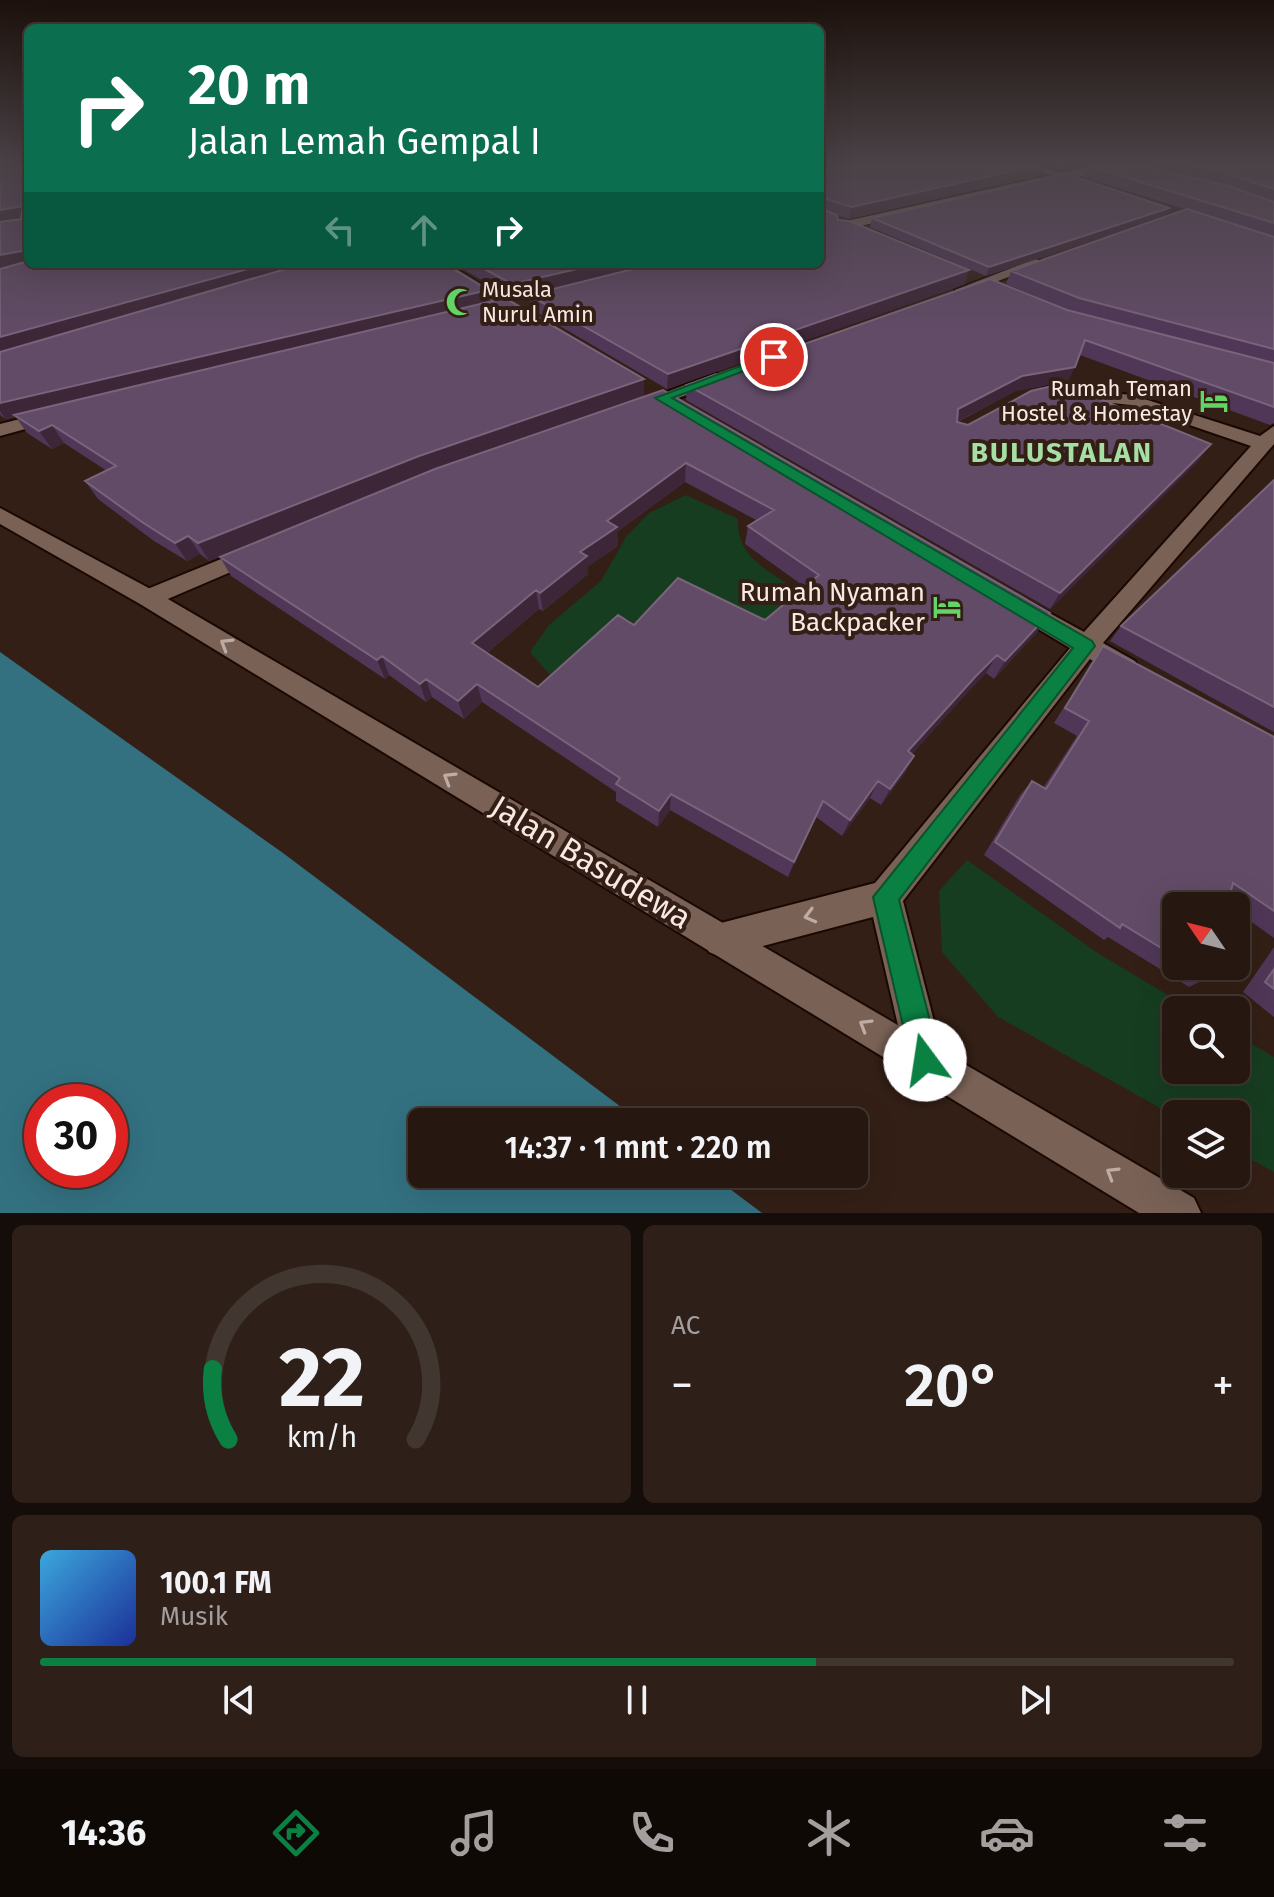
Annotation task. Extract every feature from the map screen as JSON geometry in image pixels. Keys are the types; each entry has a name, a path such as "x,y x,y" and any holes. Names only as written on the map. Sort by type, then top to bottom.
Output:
{"street":[{"path":"838,222 872,236"},
{"path":"824,230 866,222"},
{"path":"940,298 1049,259"},
{"path":"446,268 538,323"},
{"path":"954,272 1008,294"},
{"path":"481,314 530,302"},
{"path":"618,413 654,394 732,372"},
{"path":"721,940 885,897 1086,646 1268,438 1128,397 1091,392 1031,394"},
{"path":"654,394 688,413"},
{"path":"0,430 77,410"},
{"name":"Jalan Basudewa","path":"0,515 148,598 1179,1213"},
{"path":"148,598 271,547"},
{"path":"991,591 1152,682"},
{"path":"885,897 925,1060"}],"green space":[{"path":"686,495 738,519 739,532 749,554 766,570 799,592 785,608 768,619 727,629 640,628 627,618 564,677 552,677 530,652 549,625 601,581 626,537 649,513"},
{"path":"967,860 1099,954 1170,996 1162,996 1162,1084 1250,1084 1250,1043 1274,1057 1274,1172 1250,1159 1250,1100 1162,1100 1162,1109 998,1017 942,952 939,891"}],"water":[{"path":"0,652 283,853 622,1108 408,1108 408,1188 729,1188 762,1213 0,1213"}],"building":[{"path":"0,222 24,222 24,251 0,255"},
{"path":"824,222 850,222 969,270 668,374 529,295 637,268 824,268"},
{"path":"881,222 1127,222 989,267"},
{"path":"1151,222 1226,222 1274,237 1274,349 1079,298 1011,271"},
{"path":"24,262 24,268 251,268 0,337 0,269"},
{"path":"289,268 452,268 488,290 0,403 0,352"},
{"path":"482,268 582,268 512,284"},
{"path":"990,279 1067,310 1274,363 1274,407 1085,340 1075,367 1022,376 958,409 957,422 968,425 1031,391 1069,382 1067,386 1211,444 1060,593 687,385"},
{"path":"505,298 644,379 419,456 198,543 188,536 175,543 85,481 116,466 52,425 39,431 14,415"},
{"path":"663,390 1050,613 1005,661 997,655 976,676 908,751 914,756 890,789 878,781 850,820 823,801 794,862 671,794 659,811 616,784 620,778 477,684 458,701 426,679 420,684 382,656 377,660 220,557 435,469","holes":["686,463 774,510 748,526 819,575 765,620 678,578 634,625 618,615 538,687 472,643 536,590 540,593 587,556 580,552 617,527 607,521"]},
{"path":"1274,480 1274,707 1121,626"},
{"path":"1103,646 1274,737 1274,911 1233,883 1231,892 1162,892 1162,948 1122,924 1120,928 995,842 1032,781 1046,789 1089,721 1065,708"},
{"path":"1274,969 1274,989 1265,982"}],"place":[{"name":"Musala Nurul Amin","path":"460,302"},
{"name":"Rumah Teman Hostel & Homestay","path":"1214,401"},
{"name":"Rumah Nyaman Backpacker","path":"947,607"}],"district":[{"name":"BULUSTALAN","path":"1062,452"}],"route":[{"path":"774,357 661,398 1086,646 885,897 925,1060"}]}
